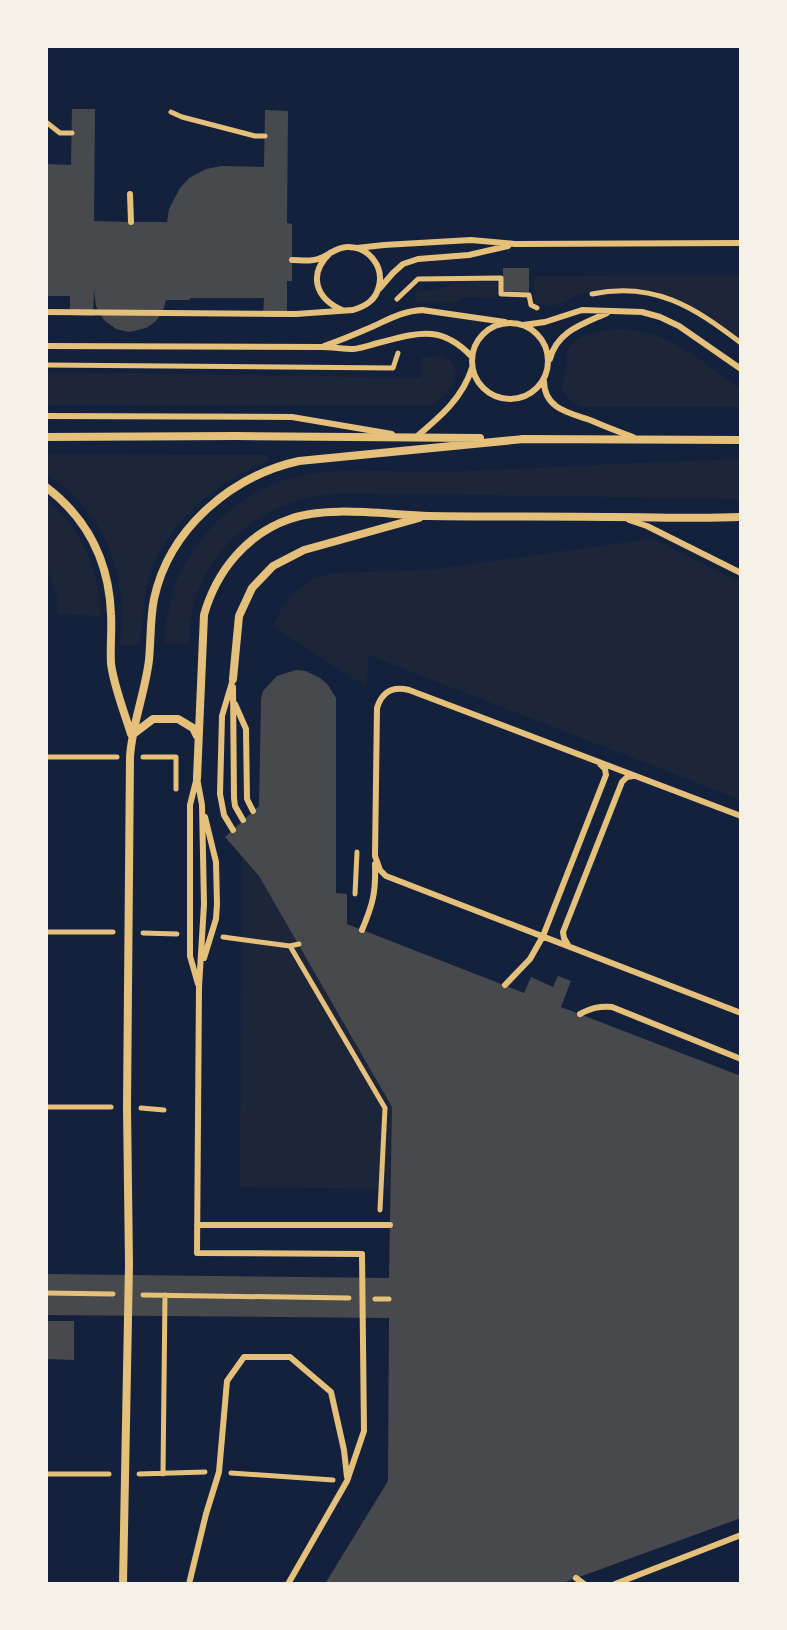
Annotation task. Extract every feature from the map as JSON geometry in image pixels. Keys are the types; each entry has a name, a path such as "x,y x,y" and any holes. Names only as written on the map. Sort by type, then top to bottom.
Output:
{"street":[{"path":"46,437 741,440"},
{"path":"123,1584 129,1294 130,757 131,735 149,662 154,597 161,576 186,532 210,506 225,493 260,473 299,461 524,439"},
{"path":"46,487 80,520 94,543 105,571 111,616 111,666 131,735"},
{"path":"197,778 204,615 218,580 240,550 272,527 306,514 344,513 741,517"},
{"path":"233,679 239,616 252,588 273,566 304,550 427,516"},
{"path":"131,735 153,719 178,719 193,728 199,744"}],"lane":[{"path":"130,194 131,222"},
{"path":"292,260 319,259 348,247 471,240 515,244 741,243"},
{"path":"46,312 296,314 353,310 364,307 373,299 403,264 418,259 469,255 515,244"},
{"path":"357,248 366,252 378,267 378,290"},
{"path":"330,253 318,269 318,288 323,298 332,305 342,310 353,310"},
{"path":"321,347 413,310 522,325 545,322 582,310 642,312 679,326 741,369"},
{"path":"610,312 563,335 556,343 544,387 564,412 637,439"},
{"path":"508,323 494,326 483,333 476,344 472,357 476,380 485,390 510,400 526,396 544,378"},
{"path":"522,325 534,331 542,341 548,365"},
{"path":"46,346 355,349 410,335 427,334 455,341 472,357"},
{"path":"46,416 292,417 414,438 454,403 472,368"},
{"path":"615,517 647,526 741,573"},
{"path":"233,679 234,798 243,820"},
{"path":"233,679 222,716 220,794 224,815 233,830"},
{"path":"362,930 376,890 376,714 382,697 397,688 741,816"},
{"path":"233,701 246,729 247,799 253,811"},
{"path":"505,985 530,959 543,936 606,775 605,769 597,761"},
{"path":"569,947 563,932 617,794 627,777 636,776"},
{"path":"197,778 216,862 216,919 202,965"},
{"path":"197,778 190,805 190,956 199,987"},
{"path":"202,805 204,904 199,987 197,1253 362,1254 364,1431 347,1481 288,1584"},
{"path":"375,856 380,870 394,880 741,1013"},
{"path":"580,1014 601,1006 612,1007 741,1059"},
{"path":"197,1225 390,1225"},
{"path":"189,1584 219,1472 227,1381 244,1357 290,1357 331,1392 344,1450 347,1481"},
{"path":"615,1584 741,1535"},
{"path":"576,1578 584,1584"}],"path":[{"path":"171,112 265,136"},
{"path":"46,122 60,133 72,133"},
{"path":"46,757 176,757 176,801"},
{"path":"355,900 357,842"},
{"path":"174,919 174,934"},
{"path":"290,946 385,1108 379,1225"},
{"path":"46,1107 164,1110"},
{"path":"378,1299 379,1288"},
{"path":"46,1293 389,1299"},
{"path":"163,1474 165,1295"},
{"path":"46,1474 219,1472 347,1481"}],"shaded area":[{"path":"741,275 741,340 681,300 647,290 600,289 550,306 537,303 534,292 534,276"},
{"path":"459,280 499,281 498,295 494,298 465,297 453,303 416,302 416,292 441,289"},
{"path":"618,329 653,335 684,349 741,389 741,406 583,407 576,404 562,387 569,347 588,334"},
{"path":"443,356 451,362 456,375 450,389 432,405 46,405 46,372 421,378 422,357"},
{"path":"46,454 267,455 269,461 231,479 180,522 156,558 149,578 140,645 120,645 120,586 109,548 89,514 62,485 46,474"},
{"path":"741,459 741,499 337,493 299,500 260,518 230,541 199,588 192,611 189,644 164,643 169,607 177,581 201,540 245,499 280,481 314,473 344,471 445,472"},
{"path":"46,499 70,524 86,551 96,582 101,616 57,614 57,596 46,565"},
{"path":"648,539 658,541 741,583 741,800 368,655 367,687 273,627 281,609 294,592 313,579 332,573 430,570"},
{"path":"242,857 259,876 392,1107 391,1189 240,1187"}],"building":[{"path":"72,109 95,109 94,221 131,222 167,222 169,209 180,188 189,178 206,169 221,166 264,167 265,110 288,111 287,223 292,224 292,281 287,281 287,317 263,317 264,298 166,300 155,322 129,332 116,329 104,320 96,306 94,290 93,316 70,315 70,296 46,296 46,164 71,165"},
{"path":"503,268 529,268 529,292 503,291"},
{"path":"296,670 320,678 336,698 336,893 347,894 347,924 524,993 531,977 553,987 558,976 571,981 561,1007 741,1076 741,1518 560,1584 325,1584 388,1481 389,1318 46,1315 46,1274 389,1278 392,1107 259,876 225,837 259,806 263,691 277,676"},
{"path":"46,1321 74,1321 74,1360 46,1359"}]}
